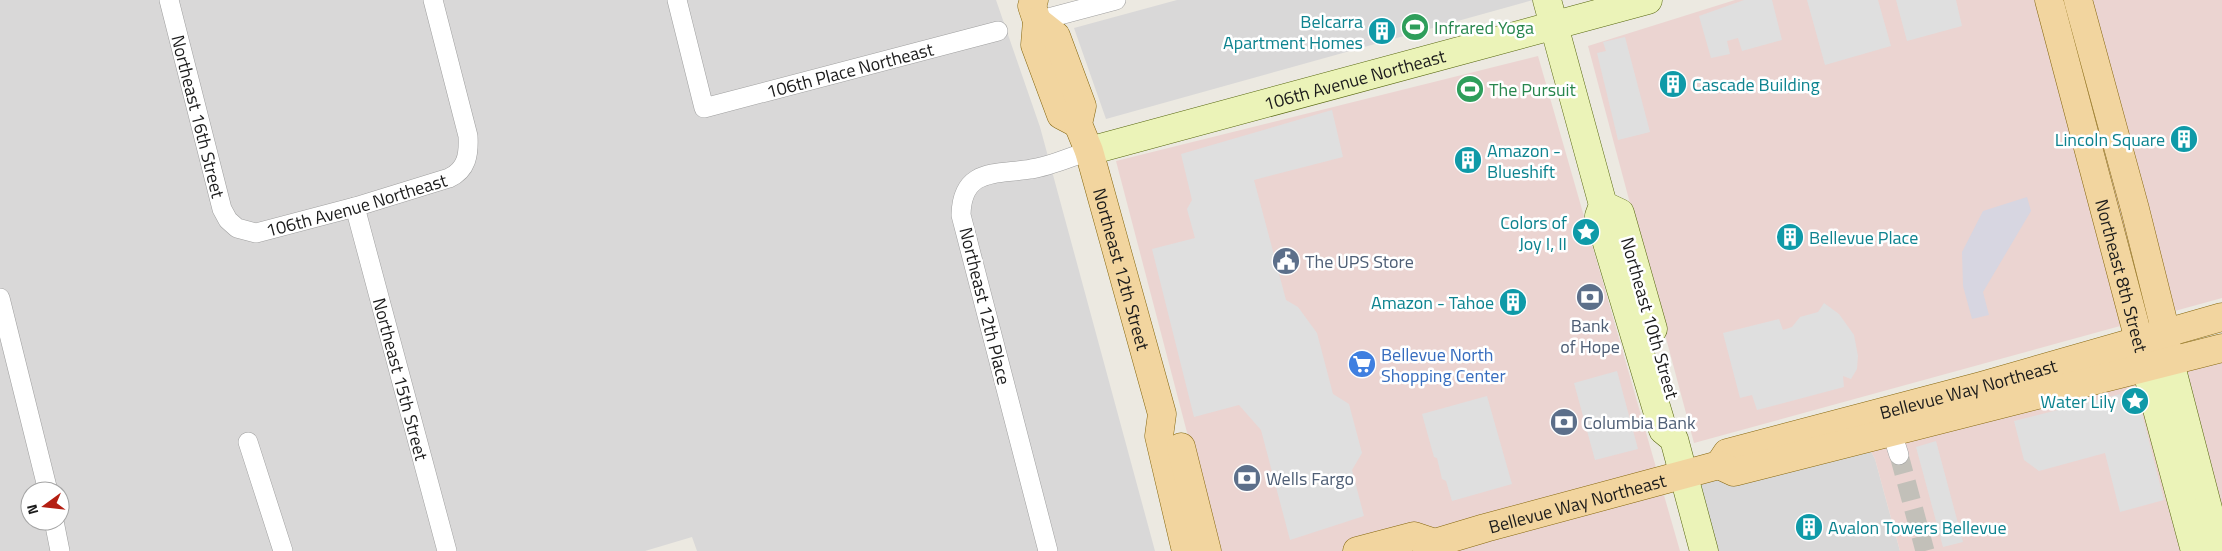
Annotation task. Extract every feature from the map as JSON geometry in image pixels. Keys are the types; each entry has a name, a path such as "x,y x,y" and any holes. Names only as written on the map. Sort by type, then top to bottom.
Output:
{"main road":[{"name":"Northeast 10th Street","path":"1546,0 1603,205 1599,216 1663,430 1674,440 1704,551"},
{"name":"106th Avenue Northeast","path":"1089,151 1648,0"},
{"name":"Northeast 8th Street","path":"2049,0 2151,337 2195,551"},
{"name":"Northeast 8th Street","path":"2078,0 2135,209 2163,321 2151,337"},
{"name":"Northeast 12th Street","path":"1031,7 1035,45 1062,115 1078,124 1089,151 1162,414 1159,436 1186,551"},
{"name":"Northeast 10th Street","path":"1603,205 1620,213 1681,427 1674,440"},
{"name":"Bellevue Way Northeast","path":"1719,465 1727,452 1981,386 2222,317"},
{"name":"Bellevue Way Northeast","path":"1356,551 1414,536 1431,547 1719,465 1734,472 1895,444 2158,365 2222,348"},
{"name":"Northeast 8th Street","path":"2158,365 2219,551"},
{"name":"Northeast 12th Street","path":"1162,414 1178,433 1207,551"}],"street":[{"name":"Northeast 16th Street","path":"168,0 222,209 228,220 237,228"},
{"name":"106th Avenue Northeast","path":"237,228 256,233 268,231 355,207 457,174 467,159 468,136 433,0"},
{"name":"106th Place Northeast","path":"677,0 704,108 998,31"},
{"path":"1031,7 1116,0"},
{"name":"Northeast 12th Place","path":"1048,551 961,214 961,202 973,181 984,176 998,172 1030,170 1089,151"},
{"name":"Northeast 15th Street","path":"355,207 447,551"},
{"path":"0,298 46,481"},
{"path":"248,442 283,551"},
{"path":"56,531 60,551"}],"shaded area":[{"path":"0,0 996,0 1040,127 1155,551 697,551 692,537 645,551 0,551"},
{"path":"1177,0 1533,0 1106,119 1074,28"},
{"path":"1735,0 2222,0 2222,298 1694,443 1588,46"},
{"path":"1744,0 1772,0 1782,40 1742,51 1738,38 1727,41 1730,54 1711,58 1699,16"},
{"path":"1807,0 1878,0 1891,46 1825,65"},
{"path":"1896,0 1956,0 1962,26 1907,41"},
{"path":"1625,37 1650,132 1618,140 1597,53 1606,51 1603,42"},
{"path":"1538,56 1680,551 1218,551 1116,161"},
{"path":"1332,110 1343,157 1254,180 1286,300 1298,307 1317,333 1333,394 1349,404 1362,453 1352,470 1364,516 1290,540 1261,430 1239,405 1194,417 1152,249 1195,238 1187,209 1192,200 1181,154"},
{"path":"2027,197 2031,211 1983,292 1989,315 1972,319 1963,286 1962,252 1983,211"},
{"path":"1824,303 1839,314 1854,335 1858,356 1857,369 1851,379 1843,376 1844,387 1757,410 1752,395 1740,398 1723,333 1779,319 1783,330 1792,327 1800,317 1818,312"},
{"path":"2222,336 2222,551 1900,551 1875,459 1865,440"},
{"path":"1617,371 1638,449 1595,460 1574,383"},
{"path":"2120,394 2123,410 2140,406 2164,500 2120,512 2105,453 2039,471 2024,460 2014,421"},
{"path":"1487,396 1512,484 1452,501 1446,481 1442,479 1437,458 1434,457 1422,414"},
{"path":"1865,440 1875,459 1900,551 1704,551 1683,474"},
{"path":"1936,441 1963,542 1943,547 1916,447"}],"tunnel":[{"path":"1899,455 1925,551"}],"place":[{"name":"Infrared Yoga","path":"1415,27"},
{"name":"Belcarra Apartment Homes","path":"1382,31"},
{"name":"Cascade Building","path":"1673,84"},
{"name":"The Pursuit","path":"1470,89"},
{"name":"Lincoln Square","path":"2184,139"},
{"name":"Amazon - Blueshift","path":"1468,160"},
{"name":"Colors of Joy I, II","path":"1586,232"},
{"name":"Bellevue Place","path":"1790,237"},
{"name":"The UPS Store","path":"1286,261"},
{"name":"Bank of Hope","path":"1590,297"},
{"name":"Amazon - Tahoe","path":"1513,302"},
{"name":"Bellevue North Shopping Center","path":"1362,364"},
{"name":"Water Lily","path":"2135,401"},
{"name":"Columbia Bank","path":"1564,422"},
{"name":"Wells Fargo","path":"1247,478"},
{"name":"Avalon Towers Bellevue","path":"1809,527"}]}
